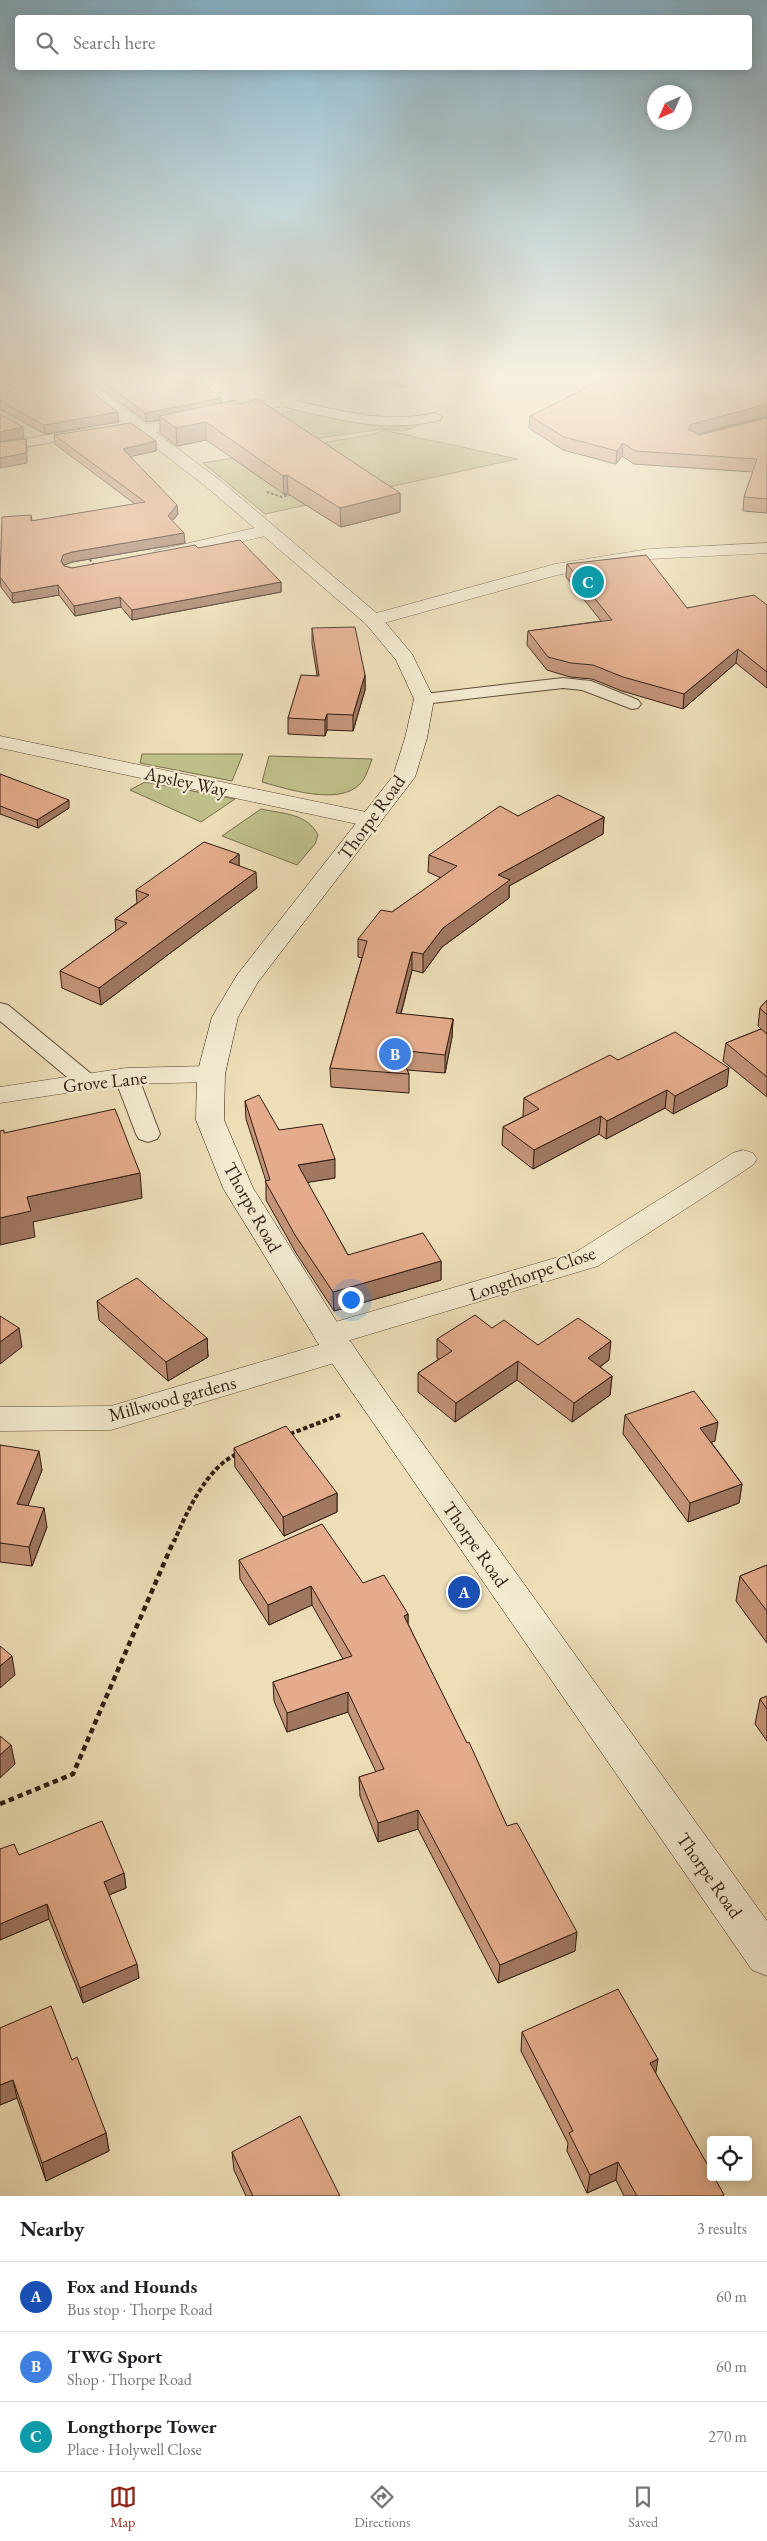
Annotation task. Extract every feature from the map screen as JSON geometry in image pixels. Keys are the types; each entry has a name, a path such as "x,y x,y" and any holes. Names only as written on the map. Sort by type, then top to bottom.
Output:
{"street":[{"path":"208,482 233,500 373,620 405,658 424,699"},
{"path":"90,559 173,553 268,530"},
{"path":"373,620 565,568 650,554 767,548"},
{"name":"Thorpe Road","path":"424,699 416,738 404,776 246,980 225,1017 211,1074 210,1120 238,1188 335,1342 375,1402 767,1956"},
{"name":"Apsley Way","path":"0,742 371,820"},
{"name":"Grove Lane","path":"0,1095 126,1076 211,1074"},
{"name":"Longthorpe Close","path":"335,1342 587,1259 743,1159"},
{"name":"Millwood gardens","path":"0,1418 111,1418 335,1342"}],"lane":[{"path":"424,699 563,683 585,685 632,704"},
{"path":"0,1010 87,1082"},
{"path":"126,1076 148,1134"}],"path":[{"path":"233,500 268,492 282,497 299,493"},
{"path":"283,1437 375,1402"},
{"path":"0,1804 72,1774 192,1500 228,1458 246,1451"}],"green space":[{"path":"227,482 409,482 265,514"},
{"path":"142,754 243,754 232,781 140,763"},
{"path":"269,756 372,759 366,776 360,784 351,791 326,795 298,792 262,782"},
{"path":"145,782 235,799 201,822 130,790"},
{"path":"261,809 301,818 308,822 318,835 315,844 297,865 222,836"}],"building":[{"path":"118,482 155,482 177,505 168,516 184,533 72,552 63,555 61,561 64,566 72,568 195,545 198,548 240,540 281,582 132,610 120,597 74,606 58,585 12,593 0,577 2,517 31,515 31,521 145,502"},
{"path":"299,482 384,482 400,493 340,508"},
{"path":"749,482 767,482 767,499 744,497"},
{"path":"646,555 687,608 754,595 767,605 767,672 738,649 684,694 623,677 593,665 571,663 548,657 528,631 612,620 567,564"},
{"path":"355,627 365,675 353,715 327,714 325,720 288,718 301,675 319,676 312,628"},
{"path":"0,774 69,800 37,820 0,806"},
{"path":"558,795 604,817 498,875 510,880 443,928 423,954 412,952 396,1013 453,1019 445,1055 398,1050 409,1074 330,1068 367,941 358,939 381,910 392,912 457,866 429,855 500,806 518,816"},
{"path":"204,842 239,854 229,862 256,872 99,988 60,971 127,923 115,919 149,895 136,890"},
{"path":"767,1000 767,1015 760,1008"},
{"path":"761,1029 767,1034 767,1077 726,1043"},
{"path":"675,1032 729,1068 675,1096 667,1090 607,1121 601,1116 534,1150 503,1127 539,1109 524,1098 610,1055 618,1060"},
{"path":"259,1095 279,1130 322,1124 335,1159 298,1165 348,1255 423,1233 441,1261 333,1292 295,1235 265,1181 270,1180 245,1101"},
{"path":"115,1109 140,1173 27,1197 31,1211 0,1218 0,1131 4,1130 4,1133"},
{"path":"137,1278 207,1338 166,1362 97,1301"},
{"path":"475,1315 492,1328 504,1320 538,1345 578,1318 611,1341 588,1358 612,1376 574,1403 518,1361 456,1403 418,1373 452,1351 437,1339"},
{"path":"0,1316 19,1328 0,1342"},
{"path":"694,1391 718,1422 700,1428 742,1484 690,1503 625,1415"},
{"path":"286,1426 337,1493 283,1517 234,1448"},
{"path":"0,1445 39,1451 17,1504 44,1508 29,1547 0,1543"},
{"path":"322,1524 363,1583 384,1575 408,1614 404,1616 467,1743 469,1742 507,1826 517,1823 577,1932 500,1965 418,1810 378,1823 359,1777 384,1769 348,1692 287,1713 273,1682 352,1656 311,1586 268,1605 239,1560"},
{"path":"767,1565 767,1611 740,1576"},
{"path":"0,1646 12,1656 0,1666"},
{"path":"767,1696 767,1709 760,1699"},
{"path":"0,1736 11,1745 0,1755"},
{"path":"102,1821 124,1873 104,1882 137,1964 80,1988 47,1904 0,1924 0,1849 14,1844 19,1855"},
{"path":"618,1989 658,2059 650,2063 707,2164 707,2181 716,2181 724,2195 637,2196 618,2162 590,2175 569,2133 573,2131 522,2032"},
{"path":"51,2006 72,2060 77,2057 106,2133 42,2163 13,2080 0,2085 0,2028"},
{"path":"300,2116 340,2196 253,2196 232,2152"}],"place":[{"name":"Longthorpe Tower","path":"588,582"},
{"name":"TWG Sport","path":"395,1054"},
{"name":"Fox and Hounds","path":"464,1592"}]}
